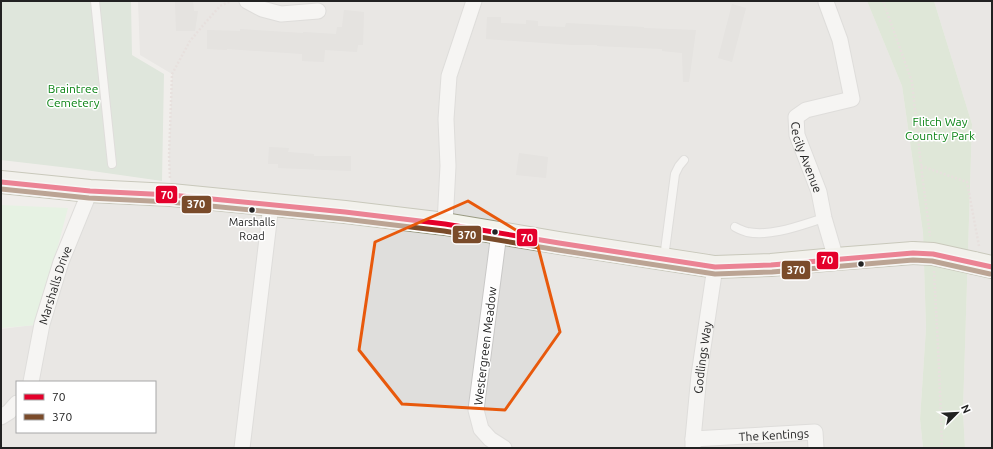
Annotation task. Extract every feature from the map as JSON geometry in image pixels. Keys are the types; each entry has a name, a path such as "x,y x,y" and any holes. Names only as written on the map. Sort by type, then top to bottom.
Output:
{"street":[{"path":"247,1 262,9 281,14 318,11"},
{"path":"445,224 448,166 446,119 450,76 474,1"},
{"name":"Cecily Avenue","path":"826,2 840,40 852,99 806,110 796,118 797,135 819,192 824,218 836,259"},
{"path":"1,182 90,191 171,195 445,224 715,267 771,265 836,259 923,254 983,265"},
{"name":"Marshalls Drive","path":"31,381 42,324 61,262 90,191"},
{"path":"242,448 271,205"},
{"name":"Westergreen Meadow","path":"500,233 476,410 481,429 490,439 504,448"},
{"name":"Godlings Way","path":"693,444 699,375 715,267"},
{"path":"1,417 9,412 16,404"},
{"name":"The Kentings","path":"693,444 816,432 816,448"}],"lane":[{"path":"95,1 112,164"},
{"path":"664,258 675,174 684,160"},
{"path":"735,227 746,232 764,233 782,231 824,218"}],"path":[{"path":"171,195 170,156 172,74 190,41 205,22 220,6 231,1"},
{"path":"883,1 912,82 922,166 923,254 939,366 942,448"},
{"path":"922,166 967,182 983,265"}],"highlighted area":[{"path":"468,201 537,243 560,332 505,410 402,404 359,350 375,242"}],"shaded area":[{"path":"138,1 867,1 902,86 923,233 926,328 920,419 923,448 1,448 1,329 42,324 90,191 171,195 169,156 172,74 140,55"},
{"path":"934,1 992,1 992,448 965,448 963,411 972,124"}],"green space":[{"name":"Braintree Cemetery","path":"1,1 131,1 132,55 164,74 162,181 1,160"},
{"name":"Flitch Way Country Park","path":"867,1 934,1 972,124 963,411 965,448 923,448 920,419 926,328 923,233 902,86"},
{"path":"1,205 68,208 37,325 1,328"}],"building":[{"path":"175,1 193,1 194,11 198,11 195,31 176,31"},
{"path":"732,4 746,8 732,62 718,58"},
{"path":"344,10 364,12 363,45 358,45 357,52 325,50 324,62 302,61 302,54 207,49 207,30 240,31 240,29 336,34 337,27 342,27"},
{"path":"487,17 501,17 501,23 526,24 526,20 538,21 538,26 565,27 566,23 696,30 689,82 683,82 682,53 662,51 662,49 486,39"},
{"path":"269,147 289,148 288,152 314,154 314,156 351,156 351,171 278,168 278,164 268,164"},
{"path":"519,153 548,157 546,178 516,175"}],"transit line":[{"name":"70","path":"1,182 90,191 171,195 345,212 445,224 715,267 771,265 913,253 933,254 992,267"},
{"name":"370","path":"1,189 89,198 170,202 344,219 444,231 715,274 772,272 913,260 932,261 990,274"}],"place":[{"name":"Marshalls Road","path":"252,210"}]}
